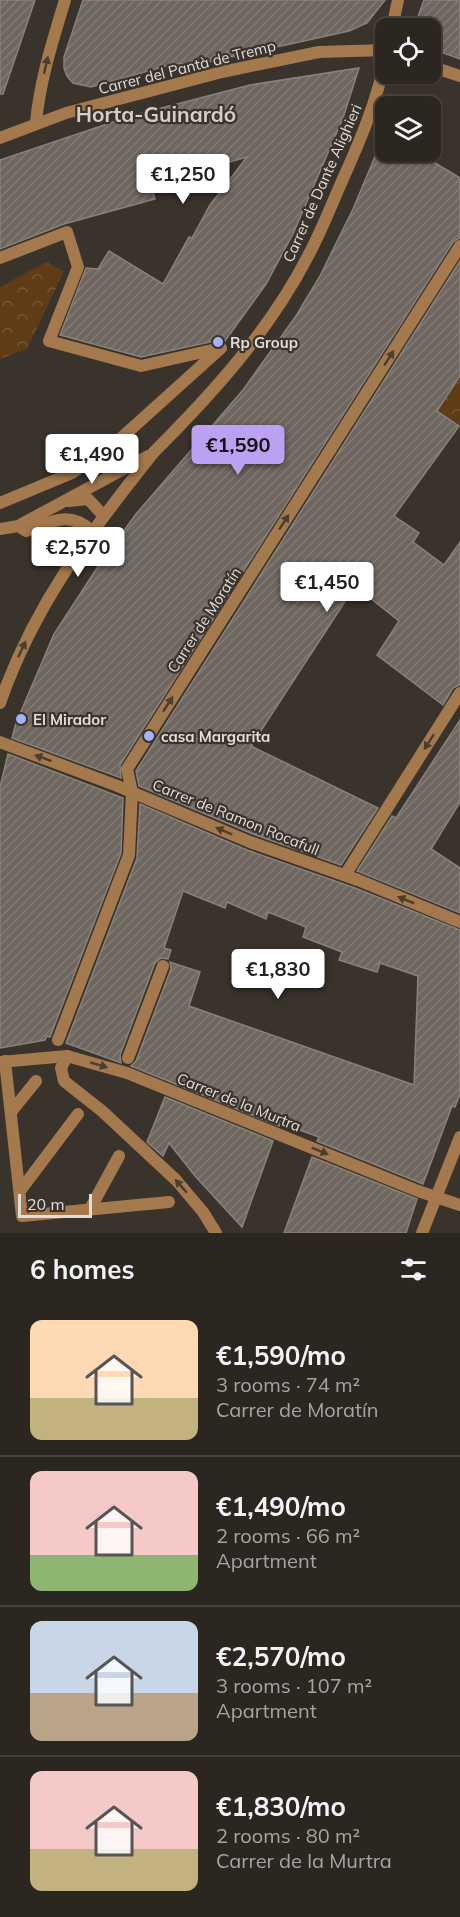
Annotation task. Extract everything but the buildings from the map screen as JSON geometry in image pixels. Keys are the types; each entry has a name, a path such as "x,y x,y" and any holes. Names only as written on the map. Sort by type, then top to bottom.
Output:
{"street":[{"path":"36,122 46,62 65,0"},
{"path":"394,18 398,0"},
{"name":"Carrer del Pantà de Tremp","path":"0,138 36,122 66,113 222,72 303,54 375,50"},
{"path":"441,70 460,76"},
{"name":"Carrer de Dante Alighieri","path":"154,452 223,379 254,341 308,256 362,135 379,84"},
{"path":"0,258 68,232 78,267 49,340 141,366 221,348 119,440 72,473 0,503"},
{"name":"Carrer de Moratín","path":"58,1040 129,855 132,792 127,769 460,246"},
{"path":"0,529 18,526 154,452"},
{"path":"0,703 16,661 44,603 103,515 154,452"},
{"path":"63,502 88,500 103,515"},
{"path":"18,526 26,531 65,518 79,520 92,531"},
{"path":"345,875 460,693"},
{"name":"Carrer de Ramon Rocafull","path":"0,742 132,792 250,842 345,875 460,922"},
{"path":"128,1058 163,966"},
{"path":"67,1056 61,1068 64,1081 102,1111 176,1180 203,1212 216,1233"},
{"name":"Carrer de la Murtra","path":"3,1061 67,1056 128,1073 418,1191 460,1205"},
{"path":"3,1061 22,1216 170,1202"},
{"path":"11,1112 36,1081"},
{"path":"20,1191 78,1114"},
{"path":"422,1233 460,1137"},
{"path":"90,1209 119,1156"}],"green space":[{"path":"46,262 64,271 27,349 0,359 0,287"},
{"path":"460,377 460,425 438,411"}],"place":[{"name":"Rp Group","path":"218,342"},
{"name":"El Mirador","path":"21,719"},
{"name":"casa Margarita","path":"149,736"}],"district":[{"name":"Horta-Guinardó","path":"156,114"}]}
